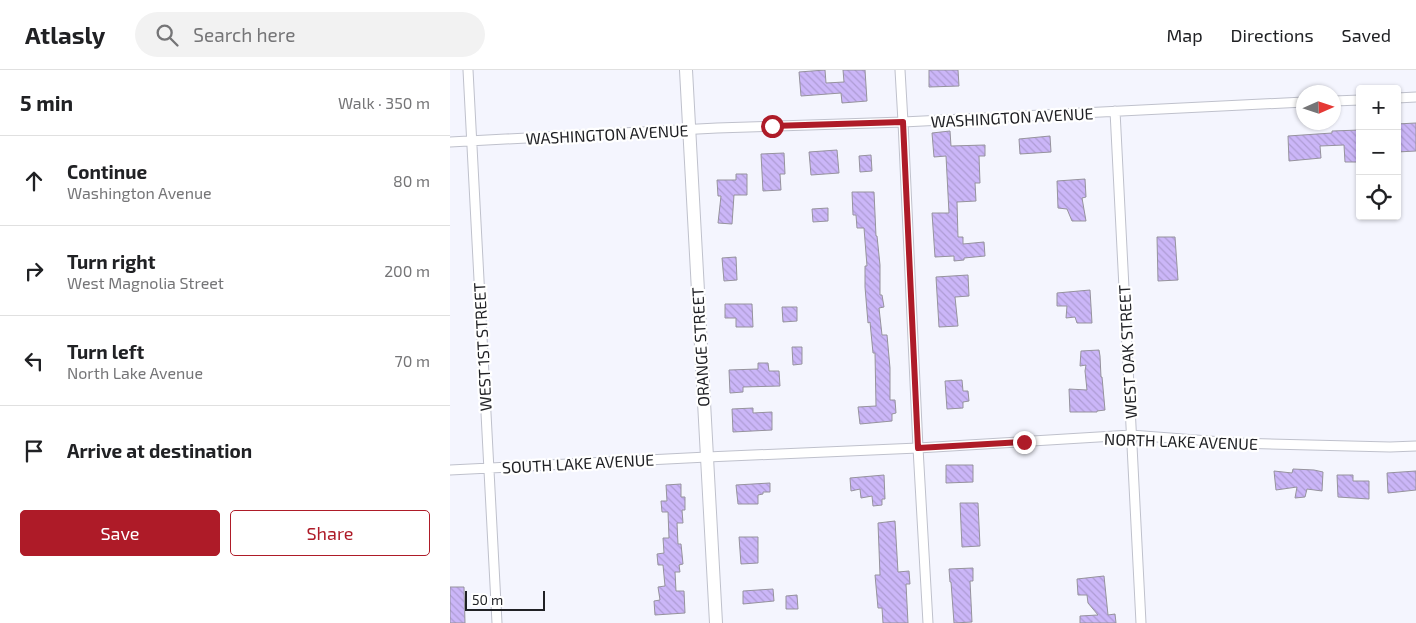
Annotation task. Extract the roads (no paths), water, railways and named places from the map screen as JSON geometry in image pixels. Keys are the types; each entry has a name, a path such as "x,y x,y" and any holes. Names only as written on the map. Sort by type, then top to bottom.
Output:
{"street":[{"name":"WEST 1ST STREET","path":"468,70 497,623"},
{"name":"ORANGE STREET","path":"686,70 716,623"},
{"path":"900,70 928,623"},
{"path":"1401,98 1416,97"},
{"path":"1341,101 1356,100"},
{"name":"WASHINGTON AVENUE","path":"450,142 1296,102"},
{"name":"WEST OAK STREET","path":"1115,111 1141,623"},
{"name":"NORTH LAKE AVENUE","path":"707,457 918,448 1131,435 1235,443 1416,446"},
{"name":"SOUTH LAKE AVENUE","path":"450,470 707,457"}]}
